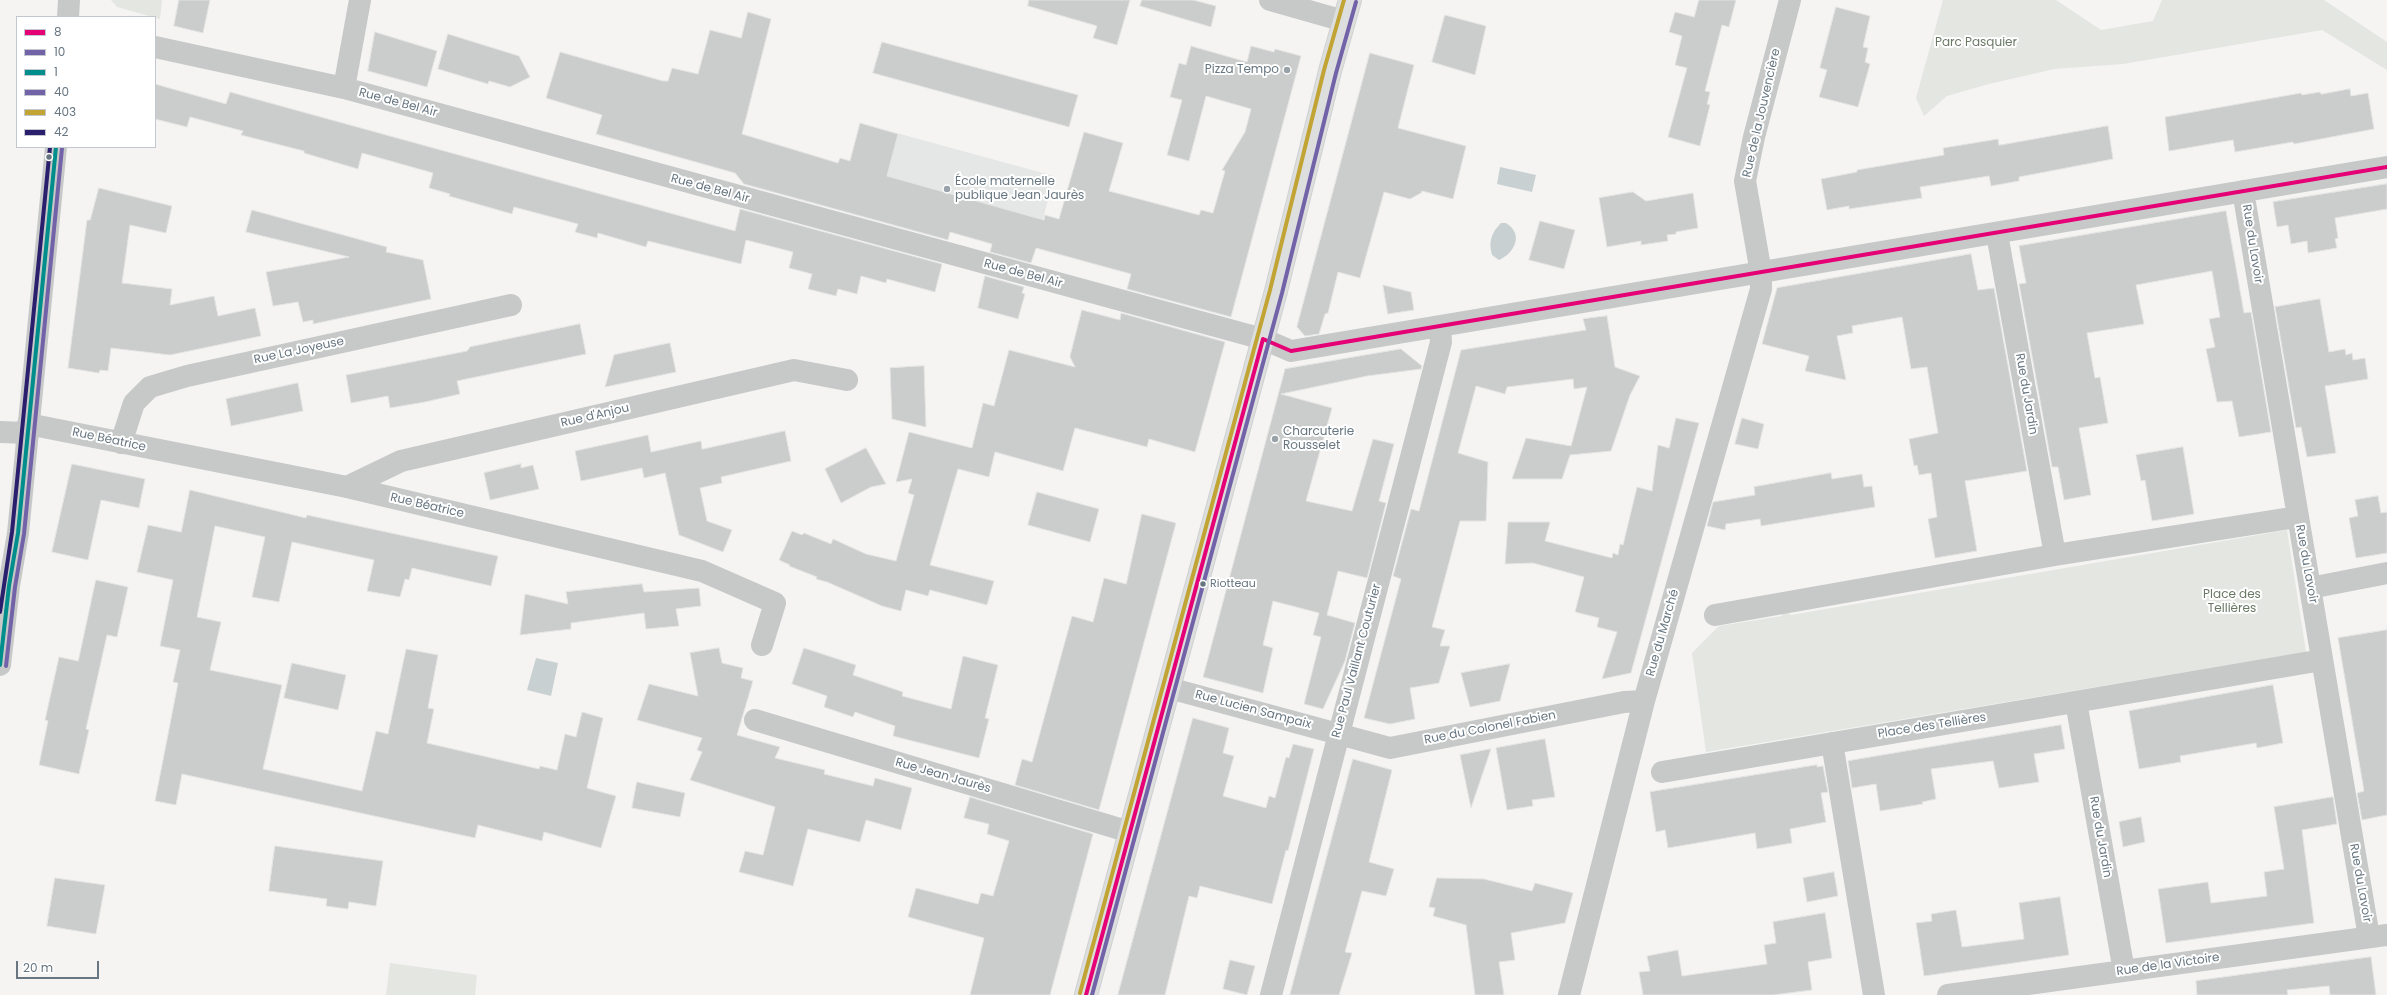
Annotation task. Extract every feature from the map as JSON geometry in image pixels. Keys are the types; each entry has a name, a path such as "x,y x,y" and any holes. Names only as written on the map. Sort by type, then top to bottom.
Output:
{"main road":[{"path":"1086,995 1263,339 1347,10"}],"street":[{"path":"68,16 69,0"},
{"path":"344,88 360,0"},
{"path":"1270,0 1347,10"},
{"name":"Rue de la Jouvencière","path":"1761,273 1745,181 1754,137 1790,0"},
{"name":"Rue de Bel Air","path":"156,47 344,88 1263,339 1291,351 1997,234 2387,167"},
{"path":"0,665 4,585 18,533 56,148"},
{"name":"Rue du Lavoir","path":"2243,191 2322,660 2378,936"},
{"name":"Rue du Jardin","path":"1997,234 2055,555"},
{"name":"Rue du Marché","path":"1568,995 1644,701 1760,289 1761,273"},
{"name":"Rue La Joyeuse","path":"121,443 134,403 150,387 186,376 511,305"},
{"name":"Rue Paul Vaillant Couturier","path":"1271,995 1441,342 1440,327"},
{"name":"Rue d'Anjou","path":"347,487 401,461 794,370 847,380"},
{"name":"Rue Béatrice","path":"0,432 28,428 121,443 347,487 702,571 775,603 762,645"},
{"path":"1715,615 2055,555 2297,517"},
{"path":"2310,588 2387,573"},
{"name":"Place des Tellières","path":"1662,772 2322,660"},
{"name":"Rue Lucien Sampaix","path":"1169,688 1338,733"},
{"name":"Rue du Colonel Fabien","path":"1338,733 1390,748 1624,702 1644,701"},
{"name":"Rue du Jardin","path":"2076,702 2124,971"},
{"name":"Rue Jean Jaurès","path":"755,720 1130,832"},
{"path":"1832,743 1874,995"},
{"name":"Rue de la Victoire","path":"1948,995 2378,936"}],"shaded area":[{"name":"École maternelle publique Jean Jaurès","path":"860,123 1054,176 1034,255 840,202"},
{"path":"1500,167 1536,175 1532,192 1497,184"},
{"path":"1501,223 1506,223 1512,227 1516,238 1513,248 1505,257 1499,260 1492,255 1490,245 1493,233"},
{"path":"536,658 558,663 551,696 527,690"}],"green space":[{"path":"111,0 162,0 160,19 156,18 156,16 149,16 117,7"},
{"name":"Parc Pasquier","path":"1943,0 2056,0 2101,30 2153,21 2162,0 2324,0 2387,42 2387,70 2322,30 2123,64 2054,69 1989,84 1947,96 1924,116 1916,98"},
{"name":"Place des Tellières","path":"2287,530 2306,652 1706,752 1692,653 1719,626 1782,616 1782,609 1791,615"},
{"path":"390,963 477,975 475,995 386,995"}],"building":[{"path":"179,0 210,0 203,33 174,26"},
{"path":"1029,0 1130,0 1117,45 1093,38 1097,26 1028,6"},
{"path":"1142,0 1193,0 1216,6 1211,27 1140,6"},
{"path":"1699,0 1736,0 1729,27 1722,25 1705,91 1710,92 1707,104 1710,105 1700,146 1668,137 1687,68 1675,65 1682,36 1669,32 1675,12 1694,17"},
{"path":"1836,7 1870,16 1863,47 1868,48 1865,62 1870,64 1858,107 1819,97 1827,70 1820,68"},
{"path":"748,12 771,19 742,134 838,163 840,158 850,161 860,123 898,134 887,176 1044,220 1045,215 1059,219 1084,132 1123,143 1109,191 1199,215 1201,210 1213,213 1225,171 1222,170 1245,132 1251,109 1206,96 1189,161 1167,155 1182,100 1170,97 1179,63 1186,65 1191,46 1247,62 1251,46 1274,52 1275,49 1301,56 1231,317 1127,289 1131,274 1036,248 1031,263 990,252 992,244 950,232 948,240 744,184 735,173 596,134 602,115 546,98 560,52 663,81 668,81 672,68 698,74 710,30 741,38"},
{"path":"1445,15 1486,26 1475,75 1432,62"},
{"path":"375,32 437,51 427,87 368,71"},
{"path":"448,34 519,56 530,77 510,87 489,81 488,84 438,69"},
{"path":"882,42 1078,95 1069,127 873,73"},
{"path":"1370,53 1414,65 1398,128 1466,146 1453,199 1422,191 1410,199 1384,192 1360,278 1338,272 1328,313 1325,314 1319,334 1305,336 1297,327"},
{"path":"156,84 226,104 230,92 735,231 740,209 942,264 935,292 887,279 886,283 861,276 857,294 838,289 836,296 808,289 812,274 789,268 793,252 746,240 741,264 648,241 646,247 598,233 597,238 575,232 578,224 514,207 512,214 449,196 450,194 429,188 433,173 362,153 358,169 304,153 304,151 241,135 243,131 190,117 187,127 156,119"},
{"path":"2350,89 2351,96 2368,93 2374,129 2294,144 2293,142 2235,152 2233,140 2169,151 2165,117 2301,93 2302,95 2320,92 2321,94"},
{"path":"2108,126 2113,159 2019,177 2019,181 1991,186 1989,176 1920,187 1922,198 1849,209 1849,206 1827,210 1821,179 1857,172 1857,170 1944,155 1943,148 1998,139 1999,145"},
{"path":"2387,184 2387,209 2335,218 2338,238 2335,239 2337,248 2308,253 2307,241 2291,244 2288,225 2277,227 2273,202"},
{"path":"99,188 172,206 166,233 130,225 122,283 172,289 170,305 214,296 218,316 255,308 261,336 170,355 111,348 108,371 100,370 99,373 68,368 87,220 90,220"},
{"path":"1633,192 1646,201 1693,193 1698,228 1667,235 1668,241 1641,245 1641,241 1607,247 1599,198"},
{"path":"252,210 387,247 386,252 423,260 431,299 313,324 313,320 303,322 298,302 273,306 266,272 349,257 246,232"},
{"path":"2226,211 2244,313 2251,312 2271,432 2239,437 2232,401 2217,402 2206,349 2215,347 2209,319 2220,317 2212,271 2136,285 2144,324 2087,333 2095,378 2100,377 2108,423 2079,428 2091,495 2064,500 2058,467 2052,467 2019,284 2026,283 2019,246"},
{"path":"1540,221 1575,230 1564,269 1529,260"},
{"path":"1971,254 1978,290 1994,288 2027,471 1965,481 1977,551 1935,558 1928,519 1937,517 1931,473 1919,475 1917,465 1914,466 1909,439 1938,433 1927,367 1911,369 1902,317 1852,326 1853,333 1837,336 1846,380 1805,371 1809,356 1762,344 1777,288"},
{"path":"985,276 1024,287 1022,293 1025,294 1018,319 978,308"},
{"path":"1383,285 1411,292 1414,310 1388,314"},
{"path":"2320,299 2329,352 2345,349 2346,355 2352,353 2353,360 2365,358 2368,379 2325,386 2336,453 2307,457 2301,427 2296,428 2275,307"},
{"path":"1082,310 1120,320 1121,313 1225,342 1195,452 1149,439 1147,447 1075,428 1063,471 995,452 989,477 958,469 930,565 994,581 987,605 930,590 928,596 906,590 901,611 882,606 827,582 816,579 817,577 789,566 790,565 779,560 792,531 802,535 804,533 831,544 833,539 866,554 896,561 914,495 908,493 912,479 896,482 909,432 972,448 983,403 994,406 1009,350 1075,367 1070,357"},
{"path":"1607,316 1615,367 1640,376 1630,395 1611,451 1570,455 1562,479 1512,479 1526,438 1571,446 1587,387 1574,389 1573,379 1507,387 1505,394 1476,386 1458,453 1488,462 1486,521 1460,521 1432,627 1445,630 1440,646 1450,646 1439,683 1410,688 1415,719 1390,724 1364,718 1401,579 1393,576 1411,509 1419,511 1461,350 1586,330 1583,319"},
{"path":"580,324 586,354 457,381 460,394 425,402 390,408 388,396 351,403 346,375 467,351 470,347"},
{"path":"670,343 676,372 605,387 614,355"},
{"path":"1401,349 1422,366 1421,369 1367,376 1281,394 1332,408 1306,501 1352,511 1373,439 1394,444 1379,501 1386,503 1367,578 1338,571 1327,615 1355,623 1345,661 1323,709 1304,704 1321,637 1313,635 1319,613 1273,601 1263,645 1273,648 1263,693 1203,677 1285,369"},
{"path":"924,366 926,427 892,419 890,368"},
{"path":"298,383 303,411 231,426 226,399"},
{"path":"1676,418 1699,423 1631,673 1602,679 1617,632 1597,627 1599,618 1575,612 1584,577 1533,563 1505,564 1508,522 1550,522 1545,541 1612,558 1613,553 1618,555 1620,544 1623,545 1637,487 1652,491 1658,445 1669,448"},
{"path":"1742,418 1764,424 1758,449 1735,444"},
{"path":"785,431 791,461 721,477 722,483 700,488 707,521 732,530 723,552 679,535 665,473 644,478 642,468 581,481 575,451 648,435 651,452 701,441 702,449"},
{"path":"2183,447 2194,514 2152,521 2145,480 2141,481 2136,455"},
{"path":"866,448 886,484 871,487 841,503 825,469"},
{"path":"72,464 145,479 139,508 101,500 88,560 52,552"},
{"path":"521,464 521,468 533,465 539,489 490,500 484,473"},
{"path":"1831,473 1832,479 1862,474 1864,487 1872,486 1875,507 1761,526 1760,519 1726,524 1725,530 1707,526 1713,502 1755,495 1754,487"},
{"path":"190,490 306,518 307,515 498,556 491,586 412,568 409,580 405,579 400,597 367,591 374,560 292,542 279,602 252,597 265,537 215,526 197,617 221,622 210,670 282,685 263,769 362,791 376,731 388,734 406,649 438,655 428,708 434,709 427,743 539,769 540,766 557,770 565,734 576,737 582,712 603,718 587,788 616,796 601,848 544,832 542,841 478,825 475,838 182,774 176,805 155,801 178,683 173,682 180,650 160,646 173,580 137,572 148,525 181,532"},
{"path":"1037,492 1099,509 1090,542 1028,525"},
{"path":"2378,496 2381,513 2387,512 2387,553 2356,558 2349,518 2358,516 2355,500"},
{"path":"1142,514 1176,523 1099,810 1015,785 1022,759 1032,762 1072,616 1093,622 1104,578 1126,584"},
{"path":"96,580 128,587 117,637 107,635 86,729 89,730 79,774 39,765 48,721 45,720 59,657 78,661"},
{"path":"642,584 644,592 699,588 701,606 676,609 679,626 646,629 644,613 571,623 571,629 520,635 525,594 568,604 566,592"},
{"path":"2387,630 2387,815 2362,820 2357,793 2364,791 2338,638"},
{"path":"719,648 722,663 743,668 741,678 753,681 737,735 780,747 775,758 825,770 824,774 873,786 875,778 912,788 901,830 866,820 860,842 808,829 793,886 739,872 745,851 763,855 775,807 690,780 702,752 697,750 702,738 637,720 649,684 698,696 690,653"},
{"path":"804,648 856,665 853,675 903,692 902,696 951,709 963,656 998,665 985,718 989,719 979,758 893,736 895,726 855,712 853,717 824,707 827,696 792,684"},
{"path":"292,663 346,675 338,710 284,698"},
{"path":"1510,664 1500,701 1470,707 1461,673"},
{"path":"2273,685 2283,743 2257,748 2256,743 2180,756 2181,762 2139,769 2129,711"},
{"path":"1193,718 1229,728 1223,753 1234,756 1223,796 1266,808 1269,796 1275,798 1286,757 1289,758 1293,744 1314,749 1288,851 1286,850 1272,904 1200,886 1197,898 1189,896 1165,995 1118,995"},
{"path":"2061,725 2065,749 2034,754 2039,782 1999,788 1993,761 1931,769 1936,799 1922,802 1923,804 1880,811 1876,784 1852,788 1848,761"},
{"path":"1545,739 1555,797 1532,800 1533,806 1507,810 1496,748"},
{"path":"1491,749 1471,808 1460,755"},
{"path":"1353,759 1392,770 1369,862 1394,869 1386,896 1362,891 1345,952 1352,953 1339,995 1290,995"},
{"path":"1817,765 1817,767 1823,766 1828,792 1821,793 1826,822 1790,829 1792,843 1757,849 1755,833 1668,848 1665,830 1656,832 1650,792"},
{"path":"637,782 685,793 680,817 632,808"},
{"path":"970,797 1093,834 1050,995 970,995 984,938 908,917 916,888 978,904 981,893 993,896 1009,841 987,834 989,824 964,818"},
{"path":"2333,797 2337,824 2302,830 2314,923 2166,943 2158,889 2208,882 2211,903 2267,896 2264,872 2284,869 2274,807"},
{"path":"2141,817 2145,842 2123,847 2119,822"},
{"path":"275,846 383,861 376,906 349,902 348,909 326,906 327,899 269,891"},
{"path":"1834,872 1838,896 1807,902 1803,878"},
{"path":"55,878 105,885 96,934 47,926"},
{"path":"1437,878 1484,879 1532,891 1535,883 1573,893 1565,923 1511,933 1515,960 1499,962 1504,995 1475,995 1466,925 1433,916 1435,908 1429,907"},
{"path":"2060,897 2069,955 1924,976 1916,923 1932,921 1931,914 1956,910 1962,947 2024,939 2019,903"},
{"path":"1825,913 1832,958 1808,962 1812,990 1773,995 1643,995 1639,972 1650,971 1647,956 1678,950 1682,976 1767,964 1764,945 1776,943 1773,922"},
{"path":"2371,957 2376,995 2330,995 2329,986 2287,990 2288,995 2197,995 2196,981"},
{"path":"1230,960 1255,966 1247,995 1223,989"}],"transit line":[{"name":"403","path":"1080,993 1270,290 1324,70 1344,0"},
{"name":"10","path":"1092,995 1282,293 1336,73 1356,2"},
{"name":"42","path":"0,612 12,532 50,148"},
{"name":"1","path":"0,665 9,586 18,533 56,148"},
{"name":"40","path":"6,666 15,587 24,534 62,148"},
{"name":"8","path":"1263,339 1291,351 2387,167"},
{"name":"8","path":"1086,995 1263,339"}],"place":[{"name":"Pizza Tempo","path":"1287,70"},
{"name":"École maternelle publique Jean Jaurès","path":"947,189"},
{"name":"Charcuterie Rousselet","path":"1275,439"},
{"name":"Riotteau","path":"1203,584"}]}
